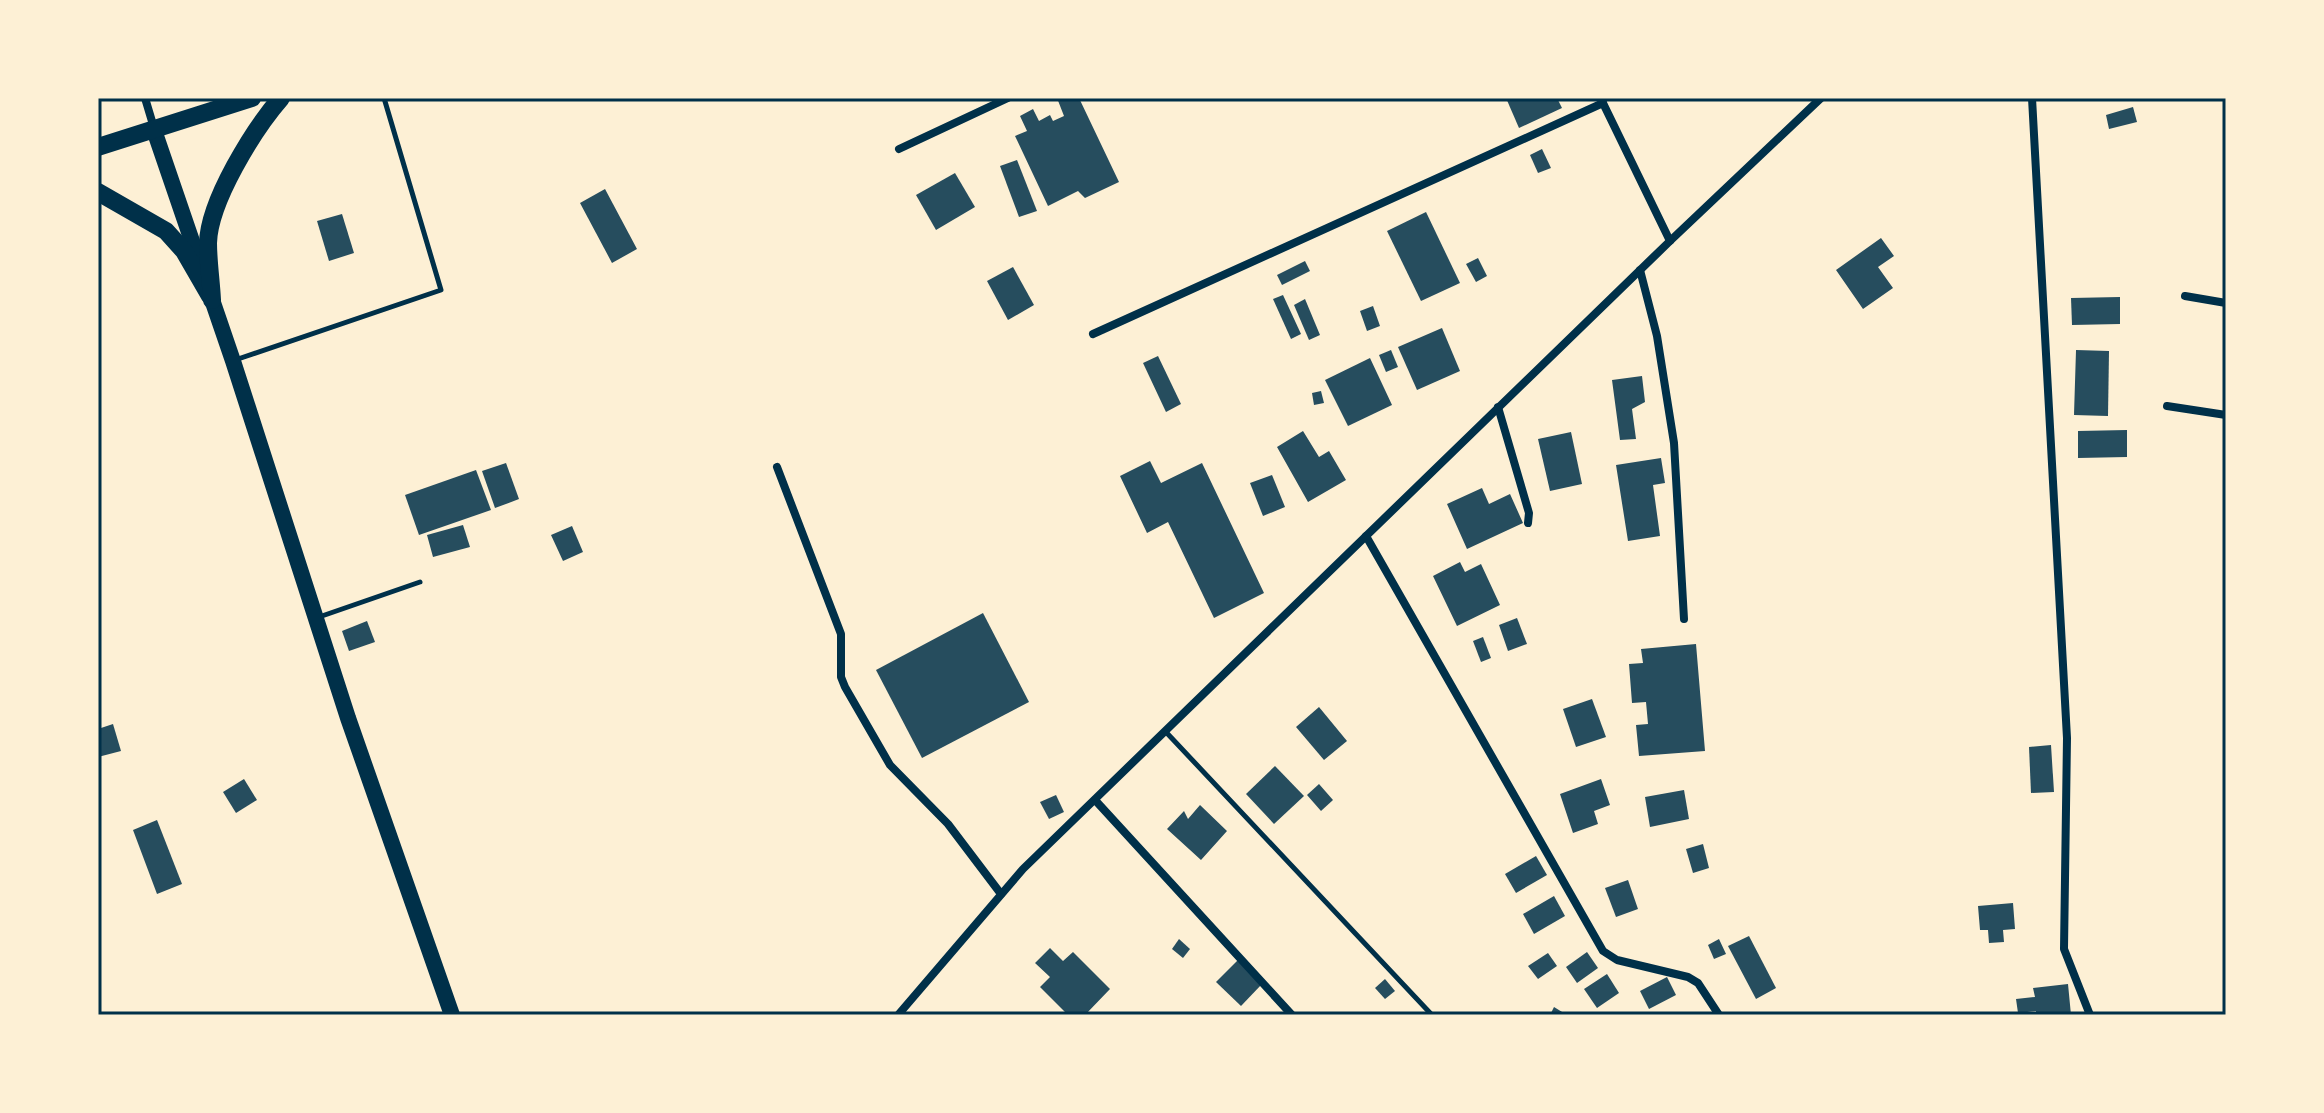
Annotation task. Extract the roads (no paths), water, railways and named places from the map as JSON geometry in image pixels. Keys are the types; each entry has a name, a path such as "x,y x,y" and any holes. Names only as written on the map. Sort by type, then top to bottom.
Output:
{"main road":[{"path":"98,147 252,98"},
{"path":"212,300 208,241 212,219 245,145 281,98"},
{"path":"154,130 452,1015"},
{"path":"98,192 166,231 184,251 212,300"}],"street":[{"path":"145,98 154,130"},
{"path":"899,149 1008,98"},
{"path":"898,1015 1001,894 1095,800 1821,98"},
{"path":"2032,98 2067,738 2064,949 2090,1015"},
{"path":"1093,334 1602,100 1670,241"},
{"path":"1640,270 1657,336 1674,443 1684,619"},
{"path":"2185,296 2226,303"},
{"path":"2167,406 2226,415"},
{"path":"1498,407 1529,513 1528,523"},
{"path":"777,467 841,634 841,677 845,687 890,765 948,824 1001,894"},
{"path":"1366,536 1603,951 1617,960 1688,977 1698,983 1719,1015"},
{"path":"1095,800 1292,1015"}],"lane":[{"path":"233,361 441,290 384,98"},
{"path":"316,618 420,582"},
{"path":"1165,731 1432,1015"}]}
